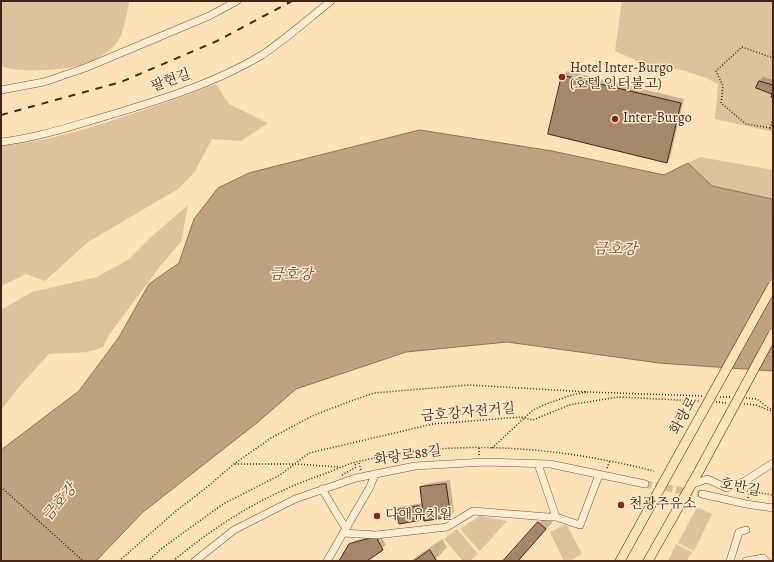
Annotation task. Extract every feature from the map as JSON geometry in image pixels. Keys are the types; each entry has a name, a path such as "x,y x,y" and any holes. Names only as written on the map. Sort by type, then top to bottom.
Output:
{"main road":[{"name":"화랑로","path":"620,561 773,285"},
{"path":"648,561 773,334"}],"street":[{"path":"1,90 44,82 85,68 209,16 237,1"},
{"name":"팔현길","path":"1,142 21,140 44,135 157,100 212,79 262,55 331,1"},
{"name":"화랑로88길","path":"195,561 234,530 295,499 356,478 415,466 485,462 550,464 645,484"},
{"path":"690,485 707,479 727,488 745,481 773,463"},
{"path":"538,464 556,517"},
{"path":"327,561 370,487 375,474"},
{"path":"345,531 376,535 447,527 473,511 548,518 556,517 580,525 602,475"},
{"path":"322,489 345,531"},
{"name":"호반길","path":"702,494 746,504 773,508"},
{"path":"730,561 740,532 746,530"},
{"path":"746,561 763,558 766,561"}],"path":[{"path":"773,58 742,47 716,71 723,86 721,103 746,124 772,128 773,119"},
{"path":"119,561 176,511 234,464 271,438 293,426 348,402 374,393 469,385 588,392 710,396"},
{"path":"492,448 533,410 572,395 588,392"},
{"path":"718,396 733,398"},
{"name":"금호강자전거길","path":"148,561 161,549 223,504 280,475 309,453 433,424 521,417 533,420 569,405 618,397 705,402"},
{"path":"741,398 757,399 773,411"},
{"path":"712,402 727,403"},
{"path":"741,404 756,405 773,411"},
{"path":"602,475 610,460"},
{"path":"234,464 295,464 341,467"},
{"path":"1,486 82,561"},
{"path":"727,488 773,495"}],"shaded area":[{"path":"1,1 129,1 129,3 120,37 114,46 101,56 90,62 74,67 47,70 17,70 1,66"},
{"path":"622,1 773,1 773,132 715,119 718,84 706,78 682,70 640,62 615,51"},
{"path":"216,84 229,104 268,123 241,141 212,139 194,173 178,189 88,242 45,281 26,274 1,286 1,146 50,138 82,130"},
{"path":"700,157 773,170 773,200 712,186 688,163"},
{"path":"188,205 181,242 161,265 109,335 103,347 88,352 49,354 19,387 1,410 1,310 32,292 97,277 129,259 150,238"},
{"path":"697,507 712,514 694,551 678,543"},
{"path":"480,516 507,521 480,551 460,529"},
{"path":"566,524 582,554 569,561 564,561 550,532"},
{"path":"457,529 478,554 470,561 463,561 444,539"},
{"path":"676,544 692,552 687,561 668,561"}],"water":[{"name":"금호강","path":"420,130 552,151 664,175 688,163 712,186 772,199 773,371 659,363 507,342 406,352 296,389 258,422 143,512 96,561 1,561 1,450 79,391 119,337 149,284 179,263 194,219 218,188 249,173"}],"building":[{"name":"Inter-Burgo","path":"562,75 681,103 667,163 548,134"},
{"path":"759,81 773,85 773,98 771,97 772,94 756,88"},
{"path":"446,484 451,517 424,521 420,487"},
{"path":"419,506 422,520 399,524 396,510"},
{"path":"538,522 546,529 518,561 503,561"},
{"path":"376,537 383,550 367,561 339,561 349,544"},
{"path":"430,550 436,560 414,561"}],"tunnel":[{"path":"645,484 702,494"}],"railway":[{"path":"1,115 121,82 217,41 292,1"}],"place":[{"name":"Hotel Inter-Burgo (호텔 인터불고)","path":"562,77"},
{"name":"Inter-Burgo","path":"615,119"},
{"name":"천광주유소","path":"621,505"},
{"name":"다애유치원","path":"377,516"}]}
